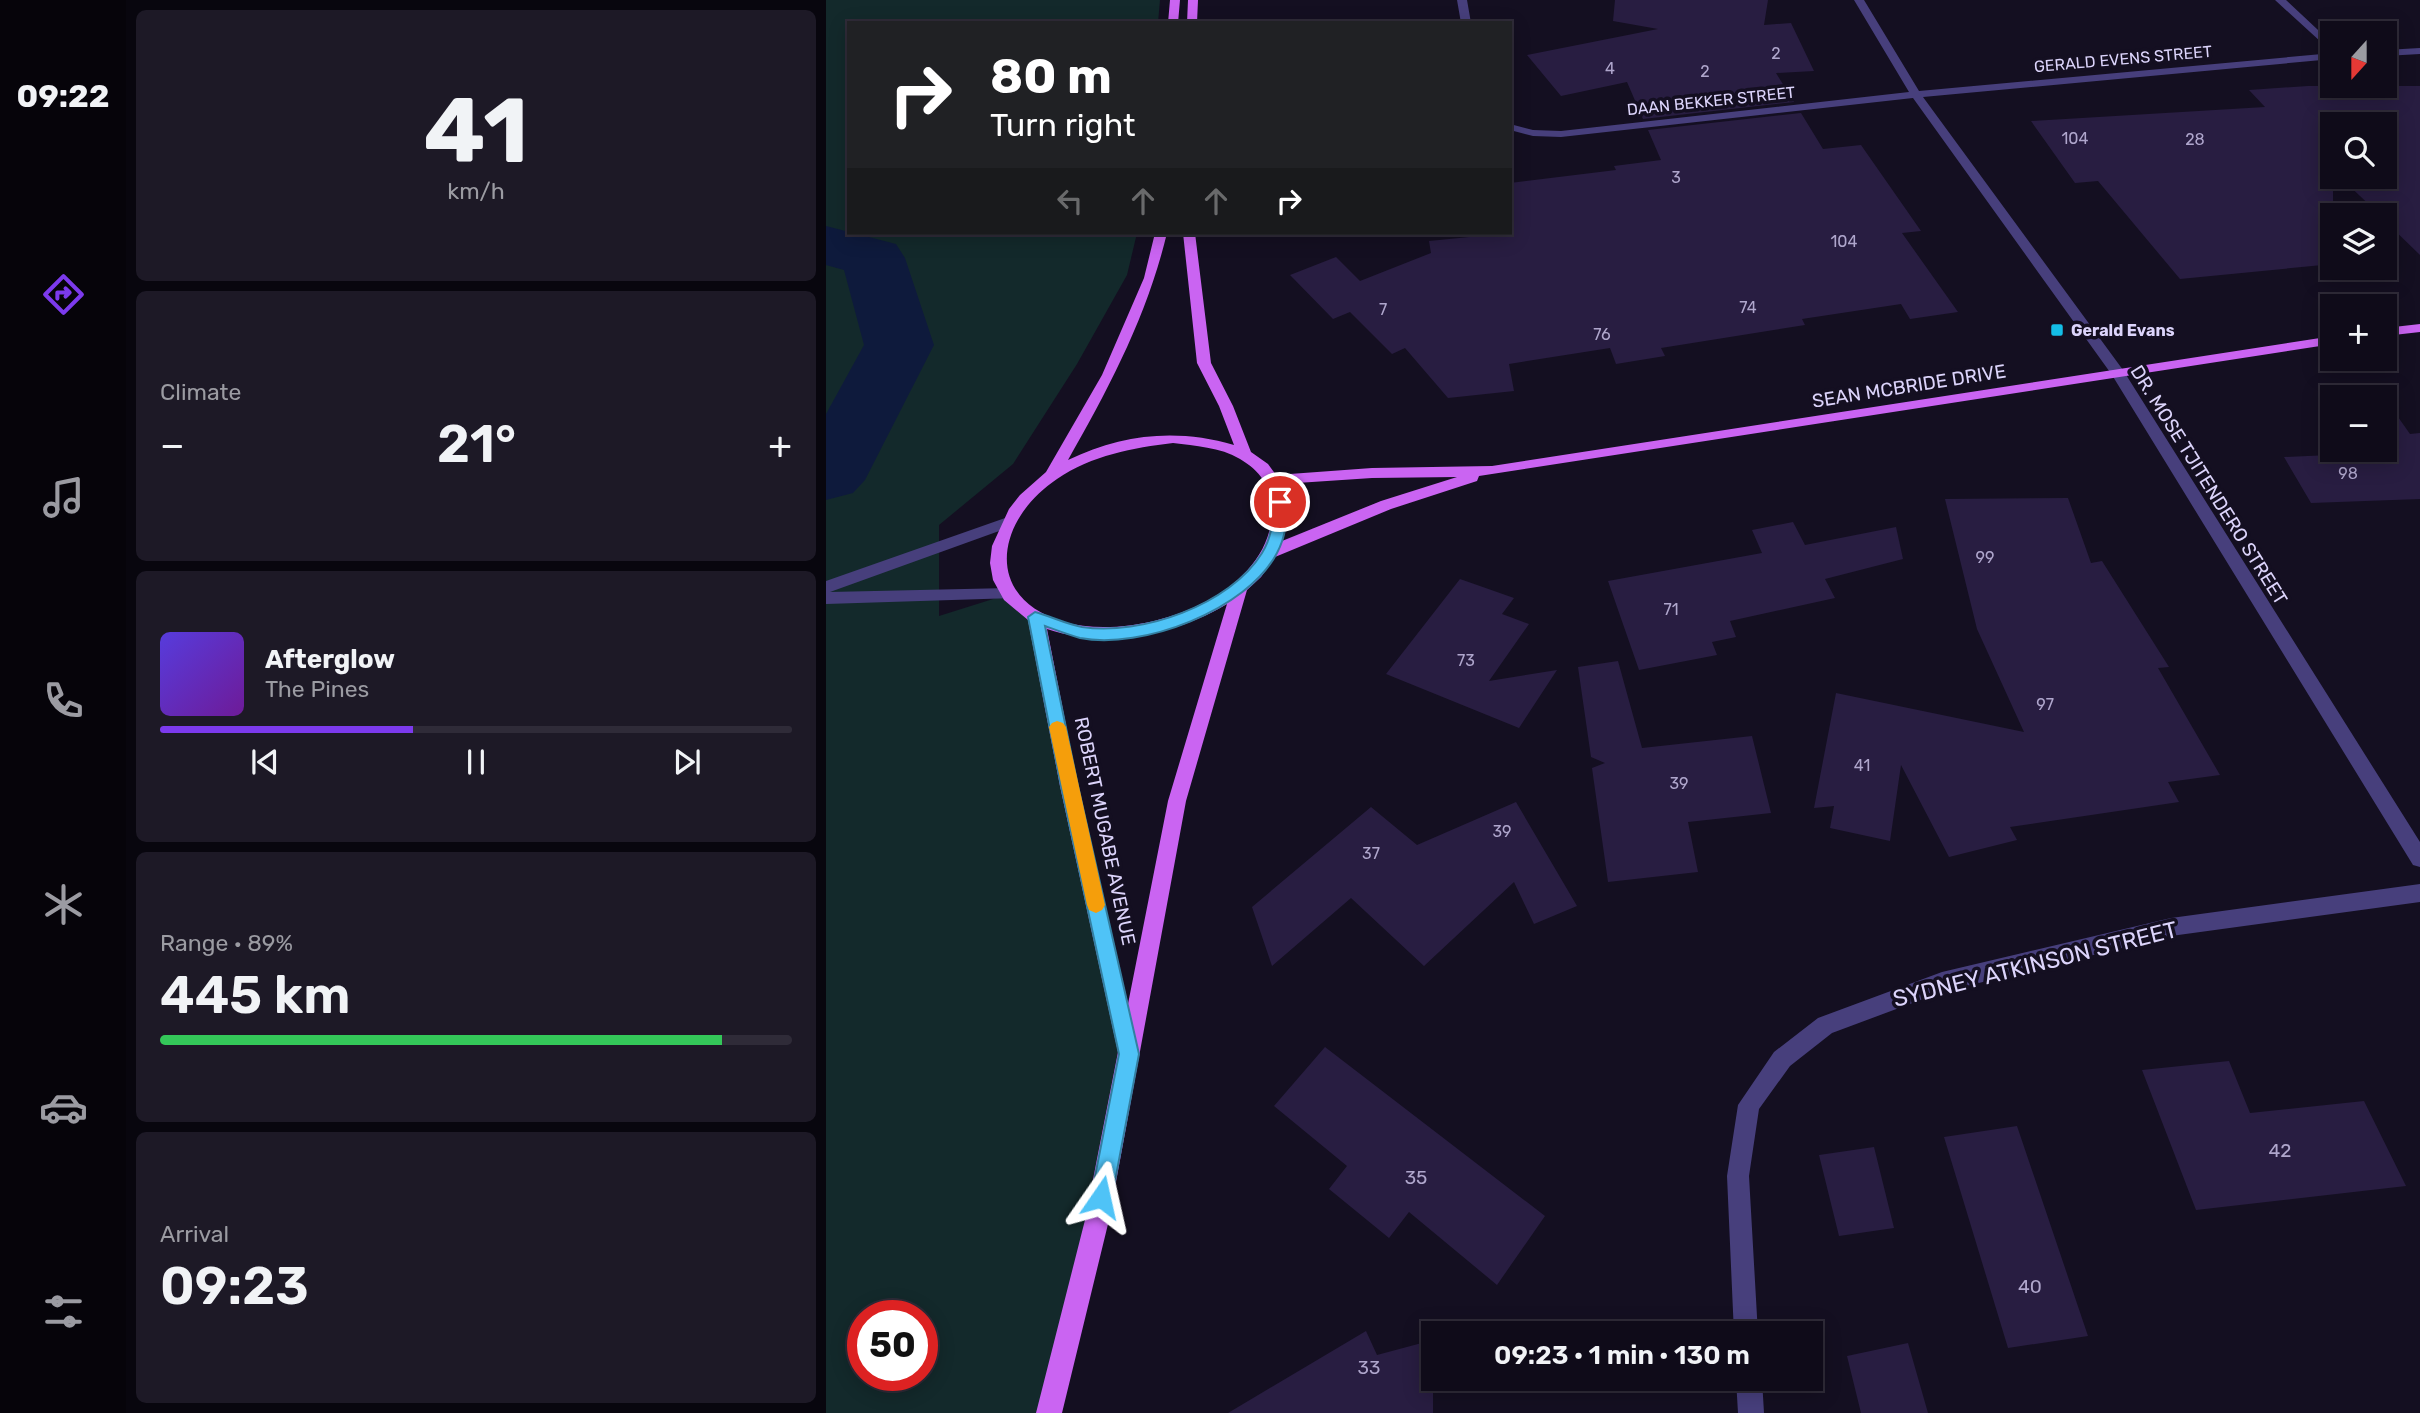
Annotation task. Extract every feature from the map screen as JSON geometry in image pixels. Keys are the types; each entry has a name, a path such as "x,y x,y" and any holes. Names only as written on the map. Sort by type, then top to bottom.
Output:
{"main road":[{"path":"1173,21 1175,0"},
{"path":"1192,21 1193,0"},
{"path":"1051,476 1109,375 1150,278 1161,235"},
{"path":"1189,235 1204,363 1226,406 1245,455"},
{"path":"2397,331 2420,328"},
{"name":"SEAN MCBRIDE DRIVE","path":"1272,480 1372,473 1492,471 2320,342"},
{"path":"1172,438 1212,443 1245,455 1260,466 1272,480 1280,502 1280,526 1270,552 1258,570 1240,587 1194,615 1137,632 1082,632 1035,617 1009,594 999,571 999,547 1007,522 1019,505 1051,476 1089,455 1130,443 1172,438"},
{"name":"SEAN MCBRIDE DRIVE","path":"1270,552 1386,505 1492,471"},
{"name":"ROBERT MUGABE AVENUE","path":"1049,1413 1097,1220 1177,801 1240,587"},
{"name":"ROBERT MUGABE AVENUE","path":"1035,617 1069,786 1129,1054"}],"street":[{"path":"1462,0 1466,21"},
{"name":"DR. MOSE TJITENDERO STREET","path":"1859,0 1916,94 2118,373 2420,859"},
{"path":"2280,0 2320,38"},
{"path":"2398,52 2420,51"},
{"name":"GERALD EVENS STREET","path":"1916,94 2320,57"},
{"name":"DAAN BEKKER STREET","path":"1512,128 1534,133 1561,134 1916,94"},
{"path":"826,587 1007,522"},
{"path":"826,597 1009,594"},
{"name":"SYDNEY ATKINSON STREET","path":"1745,1321 1738,1176 1749,1105 1782,1059 1825,1026 1942,982 2171,928 2420,893"},
{"path":"1749,1391 1751,1413"}],"green space":[{"path":"826,0 1160,0 1158,21 847,21 847,235 1137,235 1127,275 1077,364 1013,464 939,525 939,616 1009,594 1036,617 1129,1054 1049,1413 826,1413"}],"building":[{"path":"1615,0 1768,0 1764,25 1791,23 1814,71 1776,73 1794,102 1643,119 1627,82 1561,96 1527,55 1658,29 1613,21"},
{"path":"2320,86 2320,98 2398,98 2398,86 2420,86 2420,255 2397,233 2397,203 2367,203 2353,189 2397,189 2397,112 2320,112 2320,189 2333,189 2333,203 2320,203 2320,265 2180,279 2098,181 2075,183 2031,121 2265,107 2249,90"},
{"path":"1801,113 1823,149 1861,145 1921,231 1902,233 1958,312 1910,319 1901,304 1802,319 1805,325 1661,348 1665,356 1616,364 1610,348 1509,364 1514,391 1448,398 1405,348 1392,354 1350,312 1333,319 1290,275 1336,257 1360,281 1431,253 1429,241 1512,235 1512,183 1616,170 1614,166 1661,160 1648,130"},
{"path":"2398,417 2410,434 2420,433 2420,499 2311,503 2284,457 2320,455 2320,462 2397,462"},
{"path":"2068,498 2091,563 2102,561 2169,667 2158,668 2220,775 2168,782 2179,802 2010,827 2017,840 1949,857 1901,765 1890,841 1830,828 1834,806 1814,808 1836,693 2024,732 1977,629 1945,499"},
{"path":"1793,522 1805,545 1896,527 1903,559 1825,579 1835,598 1730,621 1736,637 1712,642 1717,655 1639,670 1608,581 1762,553 1752,530"},
{"path":"1460,579 1514,598 1502,614 1529,624 1489,681 1557,670 1519,728 1386,674"},
{"path":"1618,661 1642,748 1752,736 1771,813 1688,822 1698,872 1608,882 1592,768 1605,763 1591,757 1578,667"},
{"path":"1516,802 1577,906 1534,924 1514,882 1424,966 1351,898 1272,966 1252,907 1371,807 1417,845"},
{"path":"1325,1047 1545,1216 1497,1285 1409,1212 1389,1238 1329,1189 1347,1166 1274,1106"},
{"path":"2229,1061 2250,1113 2364,1101 2406,1186 2196,1210 2142,1070"},
{"path":"2017,1126 2088,1336 2008,1348 1944,1137"},
{"path":"1874,1147 1894,1228 1839,1236 1819,1155"},
{"path":"1366,1331 1377,1355 1421,1343 1421,1391 1433,1391 1433,1413 1228,1413"},
{"path":"1908,1343 1928,1413 1861,1413 1847,1356"}],"waterway":[{"path":"826,245 873,258 899,345 838,462 826,474"}],"slow traffic":[{"path":"1057,727 1096,905"}],"place":[{"name":"Gerald Evans","path":"2057,330"}],"route":[{"path":"1101,1197 1129,1054 1069,786 1035,617 1082,632 1137,632 1194,615 1240,587 1258,570 1270,552 1280,526 1280,502"}]}
